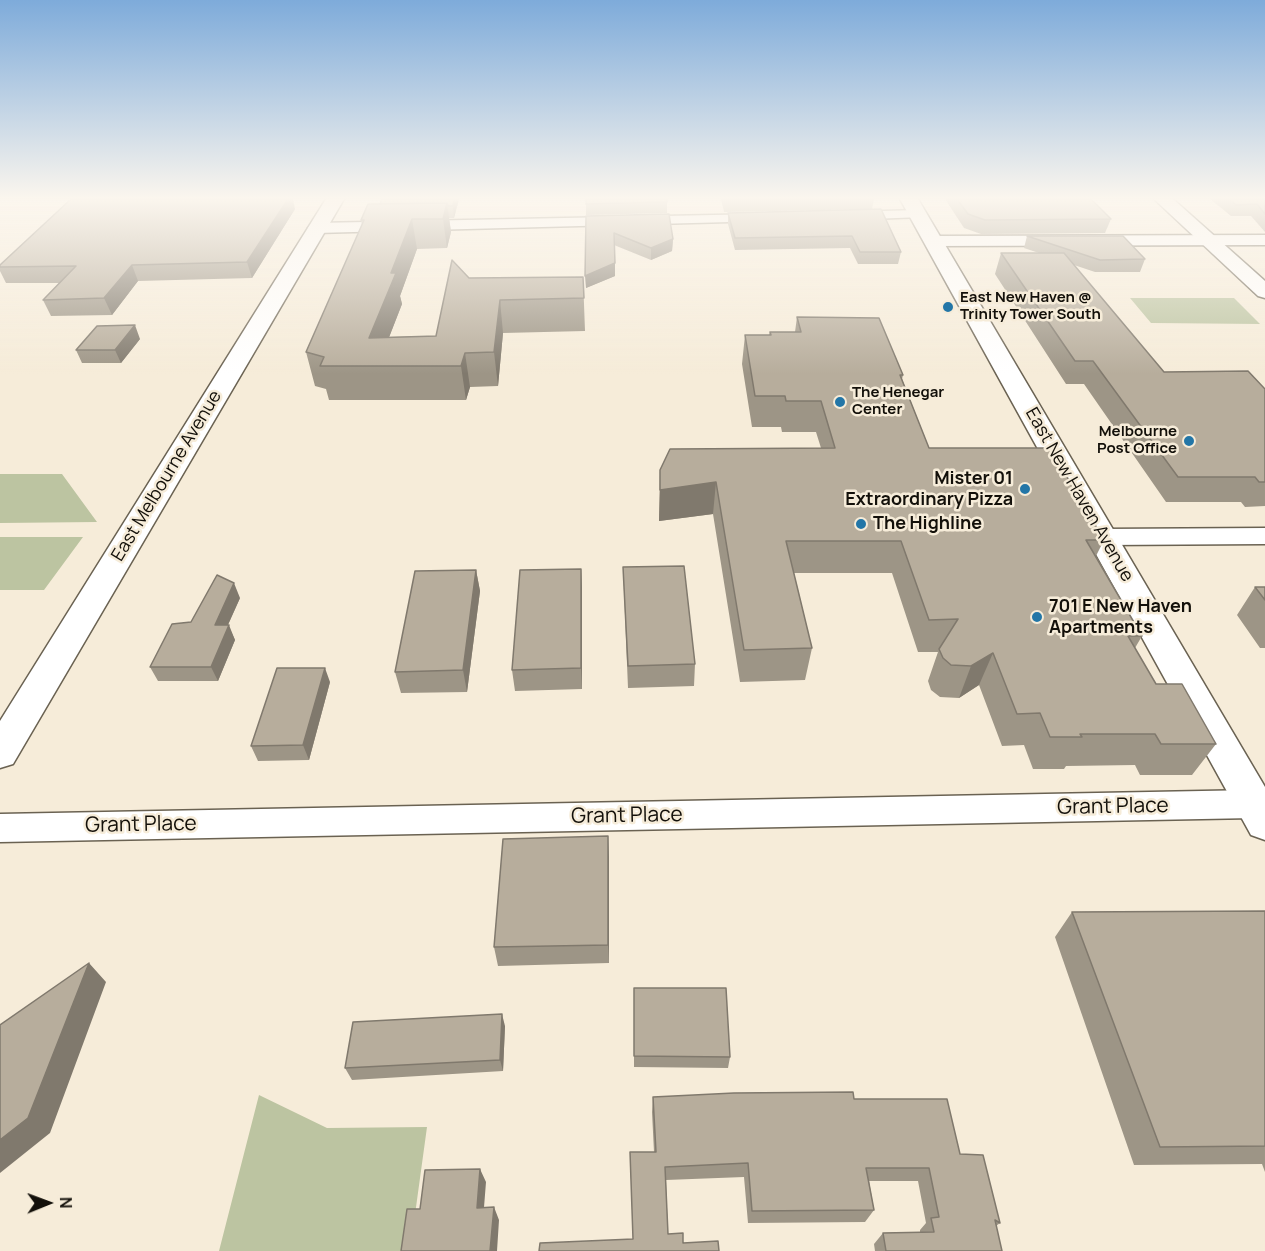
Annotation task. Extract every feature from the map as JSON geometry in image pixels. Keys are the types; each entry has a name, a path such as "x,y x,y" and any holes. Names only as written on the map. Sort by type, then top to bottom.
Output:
{"street":[{"name":"East Melbourne Avenue","path":"0,753 298,257"},
{"name":"East New Haven Avenue","path":"942,257 1260,813"},
{"path":"1227,257 1265,292"},
{"path":"1104,537 1265,536"},
{"name":"Grant Place","path":"0,828 1260,813"}],"green space":[{"path":"1130,298 1234,298 1260,324 1151,323"},
{"path":"0,474 62,474 97,522 0,523"},
{"path":"0,537 83,537 44,590 0,590"},
{"path":"259,1095 327,1128 427,1127 410,1251 219,1251"}],"building":[{"path":"8,257 250,257 247,262 132,265 104,298 43,300 76,266 0,267"},
{"path":"348,257 397,257 391,273 396,273 369,338 436,336 452,260 469,278 583,277 584,298 500,300 494,352 465,353 461,366 320,366 324,357 306,352"},
{"path":"585,257 615,257 615,263 585,276"},
{"path":"1004,257 1068,257 1164,372 1248,371 1265,389 1265,482 1259,482 1255,477 1178,477 1093,361 1075,361"},
{"path":"1092,257 1145,259 1100,260"},
{"path":"797,317 879,318 903,375 900,375 929,448 1050,448 1104,540 1086,540 1142,636 1128,636 1156,684 1182,684 1216,744 1161,744 1155,734 1080,734 1082,737 1050,737 1040,713 1017,714 993,653 971,666 951,665 943,658 939,649 958,619 929,620 901,541 786,541 812,648 744,650 716,482 660,490 660,470 670,449 835,448 821,401 786,401 785,396 755,396 745,335 801,332"},
{"path":"135,325 115,350 76,350 97,326"},
{"path":"684,566 695,664 628,666 623,567"},
{"path":"581,569 581,668 512,670 520,570"},
{"path":"476,570 463,670 395,672 415,571"},
{"path":"217,575 234,583 215,625 229,625 211,667 150,667 172,624 191,622"},
{"path":"1255,587 1265,587 1265,600"},
{"path":"277,668 325,668 303,745 251,746"},
{"path":"608,836 608,945 494,947 503,839"},
{"path":"1265,911 1265,1146 1160,1147 1072,912"},
{"path":"89,963 28,1118 0,1140 0,1025"},
{"path":"634,988 726,988 730,1057 634,1056"},
{"path":"502,1014 500,1060 345,1068 353,1022"},
{"path":"853,1092 854,1099 947,1099 960,1154 983,1155 1000,1223 995,1220 1002,1251 886,1251 883,1233 934,1232 931,1218 939,1217 929,1168 866,1168 874,1210 752,1211 748,1163 665,1167 668,1234 683,1233 683,1243 718,1241 719,1251 539,1251 540,1243 633,1239 630,1152 656,1152 653,1097 734,1093"},
{"path":"480,1169 477,1208 494,1207 490,1251 401,1251 407,1209 420,1209 425,1170"}],"place":[{"name":"East New Haven @ Trinity Tower South","path":"948,307"},
{"name":"The Henegar Center","path":"840,402"},
{"name":"Melbourne Post Office","path":"1189,441"},
{"name":"Mister 01 Extraordinary Pizza","path":"1025,489"},
{"name":"The Highline","path":"861,524"},
{"name":"701 E New Haven Apartments","path":"1037,617"}]}
